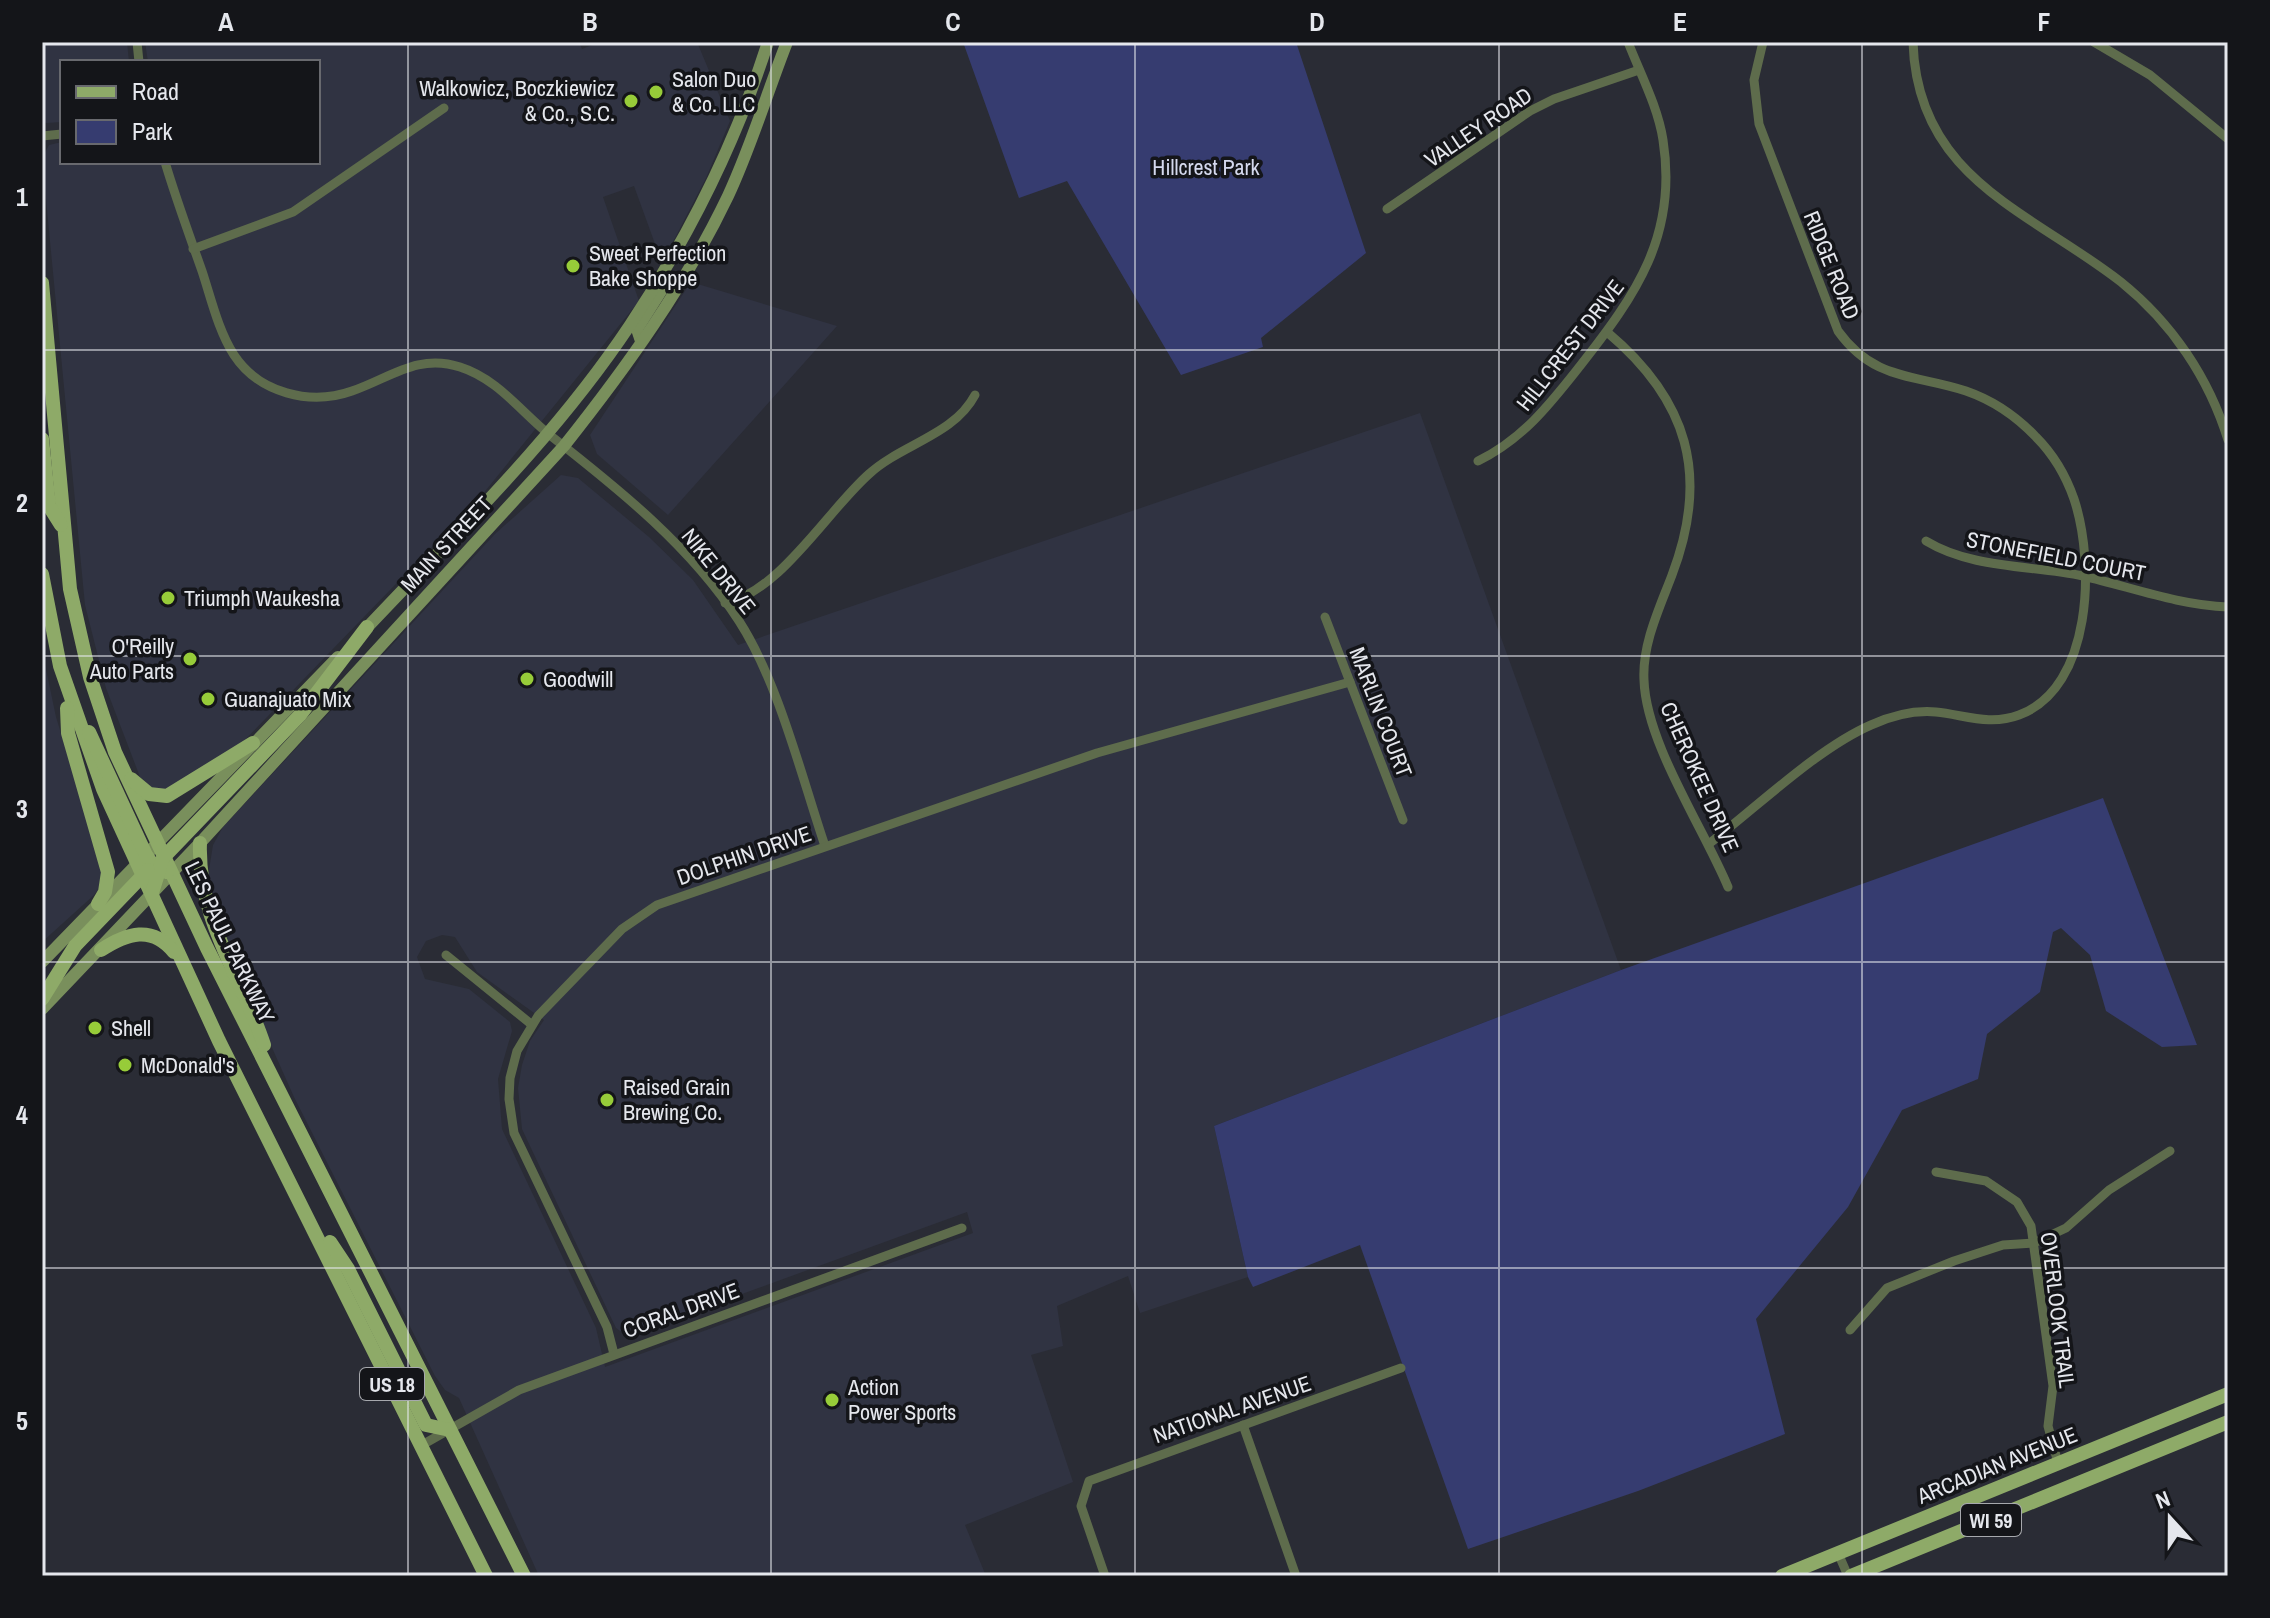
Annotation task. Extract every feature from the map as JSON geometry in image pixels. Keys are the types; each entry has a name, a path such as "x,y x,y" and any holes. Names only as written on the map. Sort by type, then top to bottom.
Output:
{"main road":[{"name":"MAIN STREET","path":"42,962 98,904 153,863 253,743 367,627 547,433 629,327 691,225 752,95 768,42"},
{"name":"MAIN STREET","path":"153,863 200,843 564,446 641,341 698,254 729,193 787,42"},
{"path":"641,341 637,329 661,291 664,269"},
{"name":"LES PAUL PARKWAY","path":"42,283 48,410 70,589 90,677 153,863 152,893 180,960 486,1576"},
{"path":"42,439 49,506 63,529"},
{"name":"LES PAUL PARKWAY","path":"42,574 69,696 91,762 153,863 280,1091 524,1576"},
{"path":"42,999 75,946 300,715 367,627"},
{"path":"69,696 68,733 108,872 105,892 98,904"},
{"path":"121,766 142,791 163,797 194,782 253,743"},
{"path":"200,843 202,884 213,923 257,1023 280,1091"},
{"name":"MAIN STREET","path":"42,1009 152,893 153,863"},
{"path":"101,950 127,935 145,933 161,939 180,960"},
{"path":"42,973 64,939"},
{"path":"296,1192 348,1269 426,1425 450,1430"},
{"name":"ARCADIAN AVENUE","path":"1782,1576 2228,1394"},
{"path":"2191,1409 2201,1434"},
{"name":"WI 59","path":"1849,1576 2228,1422"},
{"path":"475,1553 495,1576"}],"street":[{"name":"HILLCREST DRIVE","path":"1478,461 1502,450 1531,426 1607,332 1644,276 1662,223 1666,194 1663,138 1628,42"},
{"name":"RIDGE ROAD","path":"1710,843 1840,743 1876,723 1925,711 1993,721 2008,719 2036,707 2058,688 2070,668 2081,624 2084,577 2082,534 2075,501 2064,475 2034,434 2001,408 1973,394 1880,369 1854,351 1838,331 1759,124 1754,80 1763,42"},
{"path":"1913,42 1926,108 1958,162 1988,193 2120,282 2167,327 2205,382 2228,440"},
{"path":"2094,42 2150,75 2227,135"},
{"name":"VALLEY ROAD","path":"1387,209 1530,111 1639,70"},
{"path":"193,249 249,231 302,207 444,108"},
{"name":"NIKE DRIVE","path":"166,164 226,340 241,364 269,386 301,397 337,396 410,365 446,364 470,371 503,391 547,433 671,539 715,587 757,655 825,846"},
{"name":"CHEROKEE DRIVE","path":"1607,332 1638,360 1667,397 1677,416 1690,463 1692,499 1688,532 1647,646 1644,679 1650,715 1660,742 1728,887"},
{"path":"725,603 741,600 753,591 798,550 868,474 898,452 961,416 975,395"},
{"name":"STONEFIELD COURT","path":"1926,541 1941,550 1973,560 2084,577 2180,601 2228,607"},
{"name":"MARLIN COURT","path":"1325,617 1403,820"},
{"name":"DOLPHIN DRIVE","path":"614,1354 607,1327 514,1133 509,1099 510,1078 517,1051 531,1024 641,914 657,905 1097,753 1350,682"},
{"path":"446,955 531,1024"},
{"path":"1850,1330 1887,1288 2003,1245 2034,1243 2066,1228 2109,1190 2170,1151"},
{"name":"OVERLOOK TRAIL","path":"1936,1172 1986,1181 2017,1202 2031,1226 2044,1342 2053,1386 2048,1426 2058,1463"},
{"name":"CORAL DRIVE","path":"422,1445 519,1390 962,1228"},
{"name":"NATIONAL AVENUE","path":"1105,1576 1081,1506 1083,1493 1098,1475 1401,1368"},
{"path":"1243,1425 1296,1576"},
{"path":"1838,1553 1849,1576"}],"shaded area":[{"path":"42,42 127,42 129,60 60,60 60,122 42,121"},
{"path":"145,42 579,42 582,49 600,42 697,42 730,121 706,178 662,263 634,186 603,197 639,301 482,495 238,747 172,790 153,789 140,777 106,688 85,605 42,158 49,145 60,142 60,164 320,164 320,60 148,60"},
{"path":"691,282 837,326 668,515 597,454 590,435"},
{"path":"1420,413 1621,970 1214,1126 1248,1277 1140,1313 1128,1276 1057,1306 1063,1346 1031,1355 1073,1482 965,1525 986,1576 539,1576 459,1398 445,1390 435,1376 294,1097 228,949 208,876 213,845 223,827 495,534 561,475 578,478 649,537 693,580 738,645","holes":["442,935 455,937 477,972 544,1020 530,1041 522,1065 518,1088 522,1129 616,1328 623,1333 635,1333 967,1212 973,1233 605,1367 596,1328 502,1129 498,1079 512,1031 510,1022 469,989 425,979 417,957 426,941"]},
{"path":"42,650 56,717 103,871 101,886 94,895 42,942"}],"green space":[{"name":"Hillcrest Park","path":"963,42 1296,42 1366,253 1261,338 1263,347 1181,375 1067,181 1019,198"},
{"path":"2103,798 2197,1045 2162,1047 2106,1011 2090,955 2061,928 2053,932 2040,992 1987,1034 1978,1079 1902,1110 1848,1207 1756,1319 1785,1434 1638,1491 1468,1549 1360,1245 1253,1287 1248,1277 1214,1126 1621,970"}],"place":[{"name":"Salon Duo & Co. LLC","path":"656,92"},
{"name":"Walkowicz, Boczkiewicz & Co., S.C.","path":"631,101"},
{"name":"Sweet Perfection Bake Shoppe","path":"573,266"},
{"name":"Triumph Waukesha","path":"168,598"},
{"name":"O'Reilly Auto Parts","path":"190,659"},
{"name":"Goodwill","path":"527,679"},
{"name":"Guanajuato Mix","path":"208,699"},
{"name":"Shell","path":"95,1028"},
{"name":"McDonald's","path":"125,1065"},
{"name":"Raised Grain Brewing Co.","path":"607,1100"},
{"name":"Action Power Sports","path":"832,1400"}]}
